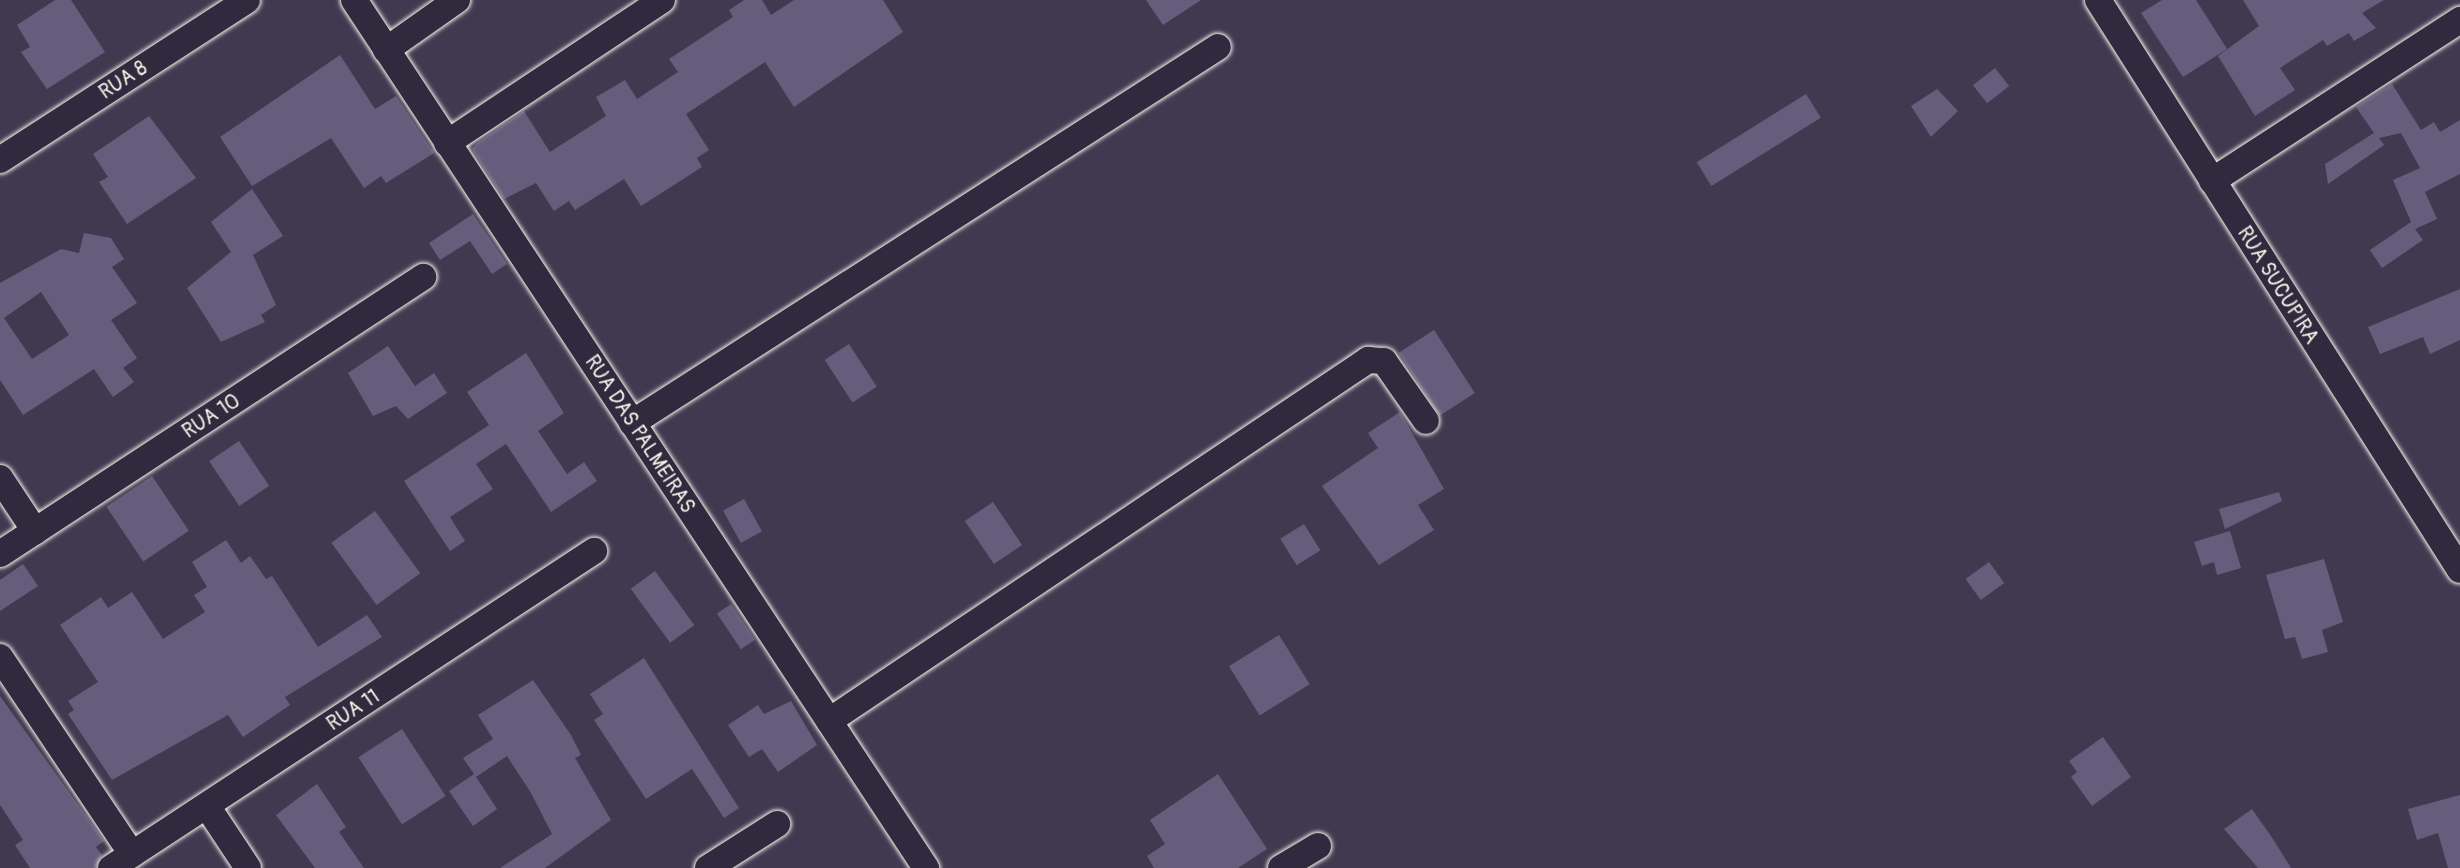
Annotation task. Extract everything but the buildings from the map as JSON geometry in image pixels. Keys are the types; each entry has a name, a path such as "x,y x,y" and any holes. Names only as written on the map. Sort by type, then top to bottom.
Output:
{"street":[{"name":"RUA 8","path":"0,160 247,0"},
{"name":"RUA DAS PALMEIRAS","path":"354,0 926,868"},
{"path":"386,50 457,0"},
{"path":"447,143 662,0"},
{"name":"RUA SUCUPIRA","path":"2098,0 2460,570"},
{"path":"2212,181 2460,20"},
{"path":"632,423 1218,47"},
{"name":"RUA 10","path":"0,554 423,277"},
{"path":"829,721 1083,558 1368,360 1384,361 1426,421"},
{"path":"0,478 35,531"},
{"name":"RUA 11","path":"122,861 594,551"},
{"path":"0,657 122,861"},
{"path":"207,806 248,868"},
{"path":"708,868 777,824"},
{"path":"1281,868 1318,846"}]}
